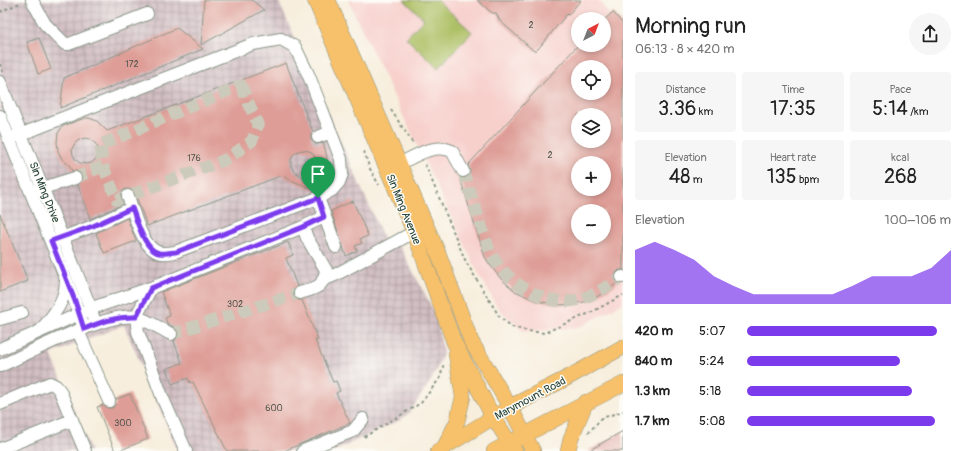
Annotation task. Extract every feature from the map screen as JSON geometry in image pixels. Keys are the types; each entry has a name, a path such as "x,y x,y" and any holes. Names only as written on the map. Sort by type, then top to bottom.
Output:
{"main road":[{"name":"Sin Ming Avenue","path":"315,0 414,232 454,342 493,417 512,447"},
{"name":"Sin Ming Avenue","path":"328,0 439,255 471,341 510,407 533,451"},
{"path":"442,449 457,422 463,397 454,342"},
{"name":"Marymount Road","path":"442,449 510,407 623,347"},
{"path":"494,451 512,447 524,436 586,402 623,384"},
{"path":"568,451 578,419 586,402"}],"street":[{"path":"32,0 45,24 65,44 69,44 147,14"},
{"path":"9,139 253,44 281,38 295,47 309,76 341,159 342,174 336,186 325,194 176,252 158,253 147,243 130,202 93,226 51,241"},
{"name":"Sin Ming Drive","path":"0,82 92,309 86,328"},
{"name":"Sin Ming Drive","path":"0,116 86,328"},
{"path":"318,137 331,132"},
{"path":"399,164 434,148 442,147 452,150 464,171"},
{"path":"31,192 75,178"},
{"path":"318,198 336,247"},
{"path":"0,349 92,309 151,288 303,227 324,217"},
{"path":"300,293 315,289 323,283 326,268 307,238 303,227"},
{"path":"323,280 335,276 414,232"},
{"path":"39,332 63,301 66,292 66,281"},
{"path":"151,288 136,317 138,332 163,399 186,451"},
{"path":"0,320 22,313"},
{"path":"0,366 86,328 120,318 136,317 171,334"},
{"path":"86,328 108,402"},
{"path":"0,404 50,383 56,386 60,391 85,451"},
{"path":"303,451 352,431 362,419"},
{"path":"0,449 72,420"}],"path":[{"path":"0,12 27,0"},
{"path":"512,327 544,333 592,312 623,295"},
{"path":"360,439 421,404 440,378"},
{"path":"586,435 602,418 623,411"}],"shaded area":[{"path":"0,0 278,0 387,246 397,241 437,317 443,354 432,379 409,413 400,420 334,451 178,451 124,325 51,354 91,451 0,451"},
{"path":"348,0 598,0 608,12 571,12 571,52 611,52 611,16 623,31 623,303 578,328 523,331 498,308 478,273"}],"green space":[{"path":"404,0 437,0 472,32 438,68 406,38 424,19"}],"building":[{"path":"204,0 252,0 264,10 201,45"},
{"path":"477,0 581,0 568,15 567,14 538,49 534,51 500,21 496,13 492,13"},
{"path":"613,12 623,24 623,270 619,270 616,273 615,277 617,283 595,298 584,302 562,305 536,301 515,291 501,279 485,257 460,178 466,178 469,175 470,171 468,165 572,52 611,52 611,14"},
{"path":"177,28 203,49 60,108 64,78"},
{"path":"39,38 51,69 38,74 27,42"},
{"path":"286,63 313,132 311,135 311,140 316,144 323,143 327,158 325,167 316,179 316,159 313,154 309,151 303,150 298,151 293,155 291,166 294,171 314,186 312,189 286,178 283,175 147,226 135,193 133,190 126,189 121,194 123,204 90,219 78,185 82,180 82,175 77,171 72,171 70,166 62,159 58,151 58,133 63,126 85,118 97,121 107,131","holes":["85,138 90,139 98,148 96,159 91,163 80,163 73,155 72,149 75,143 79,140"]},
{"path":"353,201 368,236 360,239 362,243 355,246 357,251 346,256 331,211"},
{"path":"0,214 28,281 0,292"},
{"path":"127,218 136,241 104,253 96,233"},
{"path":"288,242 293,255 286,258 297,286 293,291 293,296 298,300 302,300 318,340 315,340 333,382 336,381 340,391 336,393 350,423 284,451 227,451 193,382 190,383 188,378 172,384 166,369 182,363 174,341 177,338 178,333 175,328 167,323 165,318 170,316 161,292"},
{"path":"130,394 148,439 115,451 97,407 103,405 108,408 112,408 115,405 116,399"},
{"path":"623,431 623,451 588,451"}],"tunnel":[{"path":"241,85 258,125 252,141 225,160 117,200 103,166 100,145 241,85"},
{"path":"75,178 103,166"},
{"path":"463,171 490,252 504,272 524,288 548,299 572,301 592,295 622,277"},
{"path":"171,334 300,293"}],"route":[{"path":"318,198 324,217 303,227 151,288 136,317 128,316 104,321 84,329 75,301 51,241 93,226 132,208 140,229 150,247 158,253 176,252 318,198"}]}
